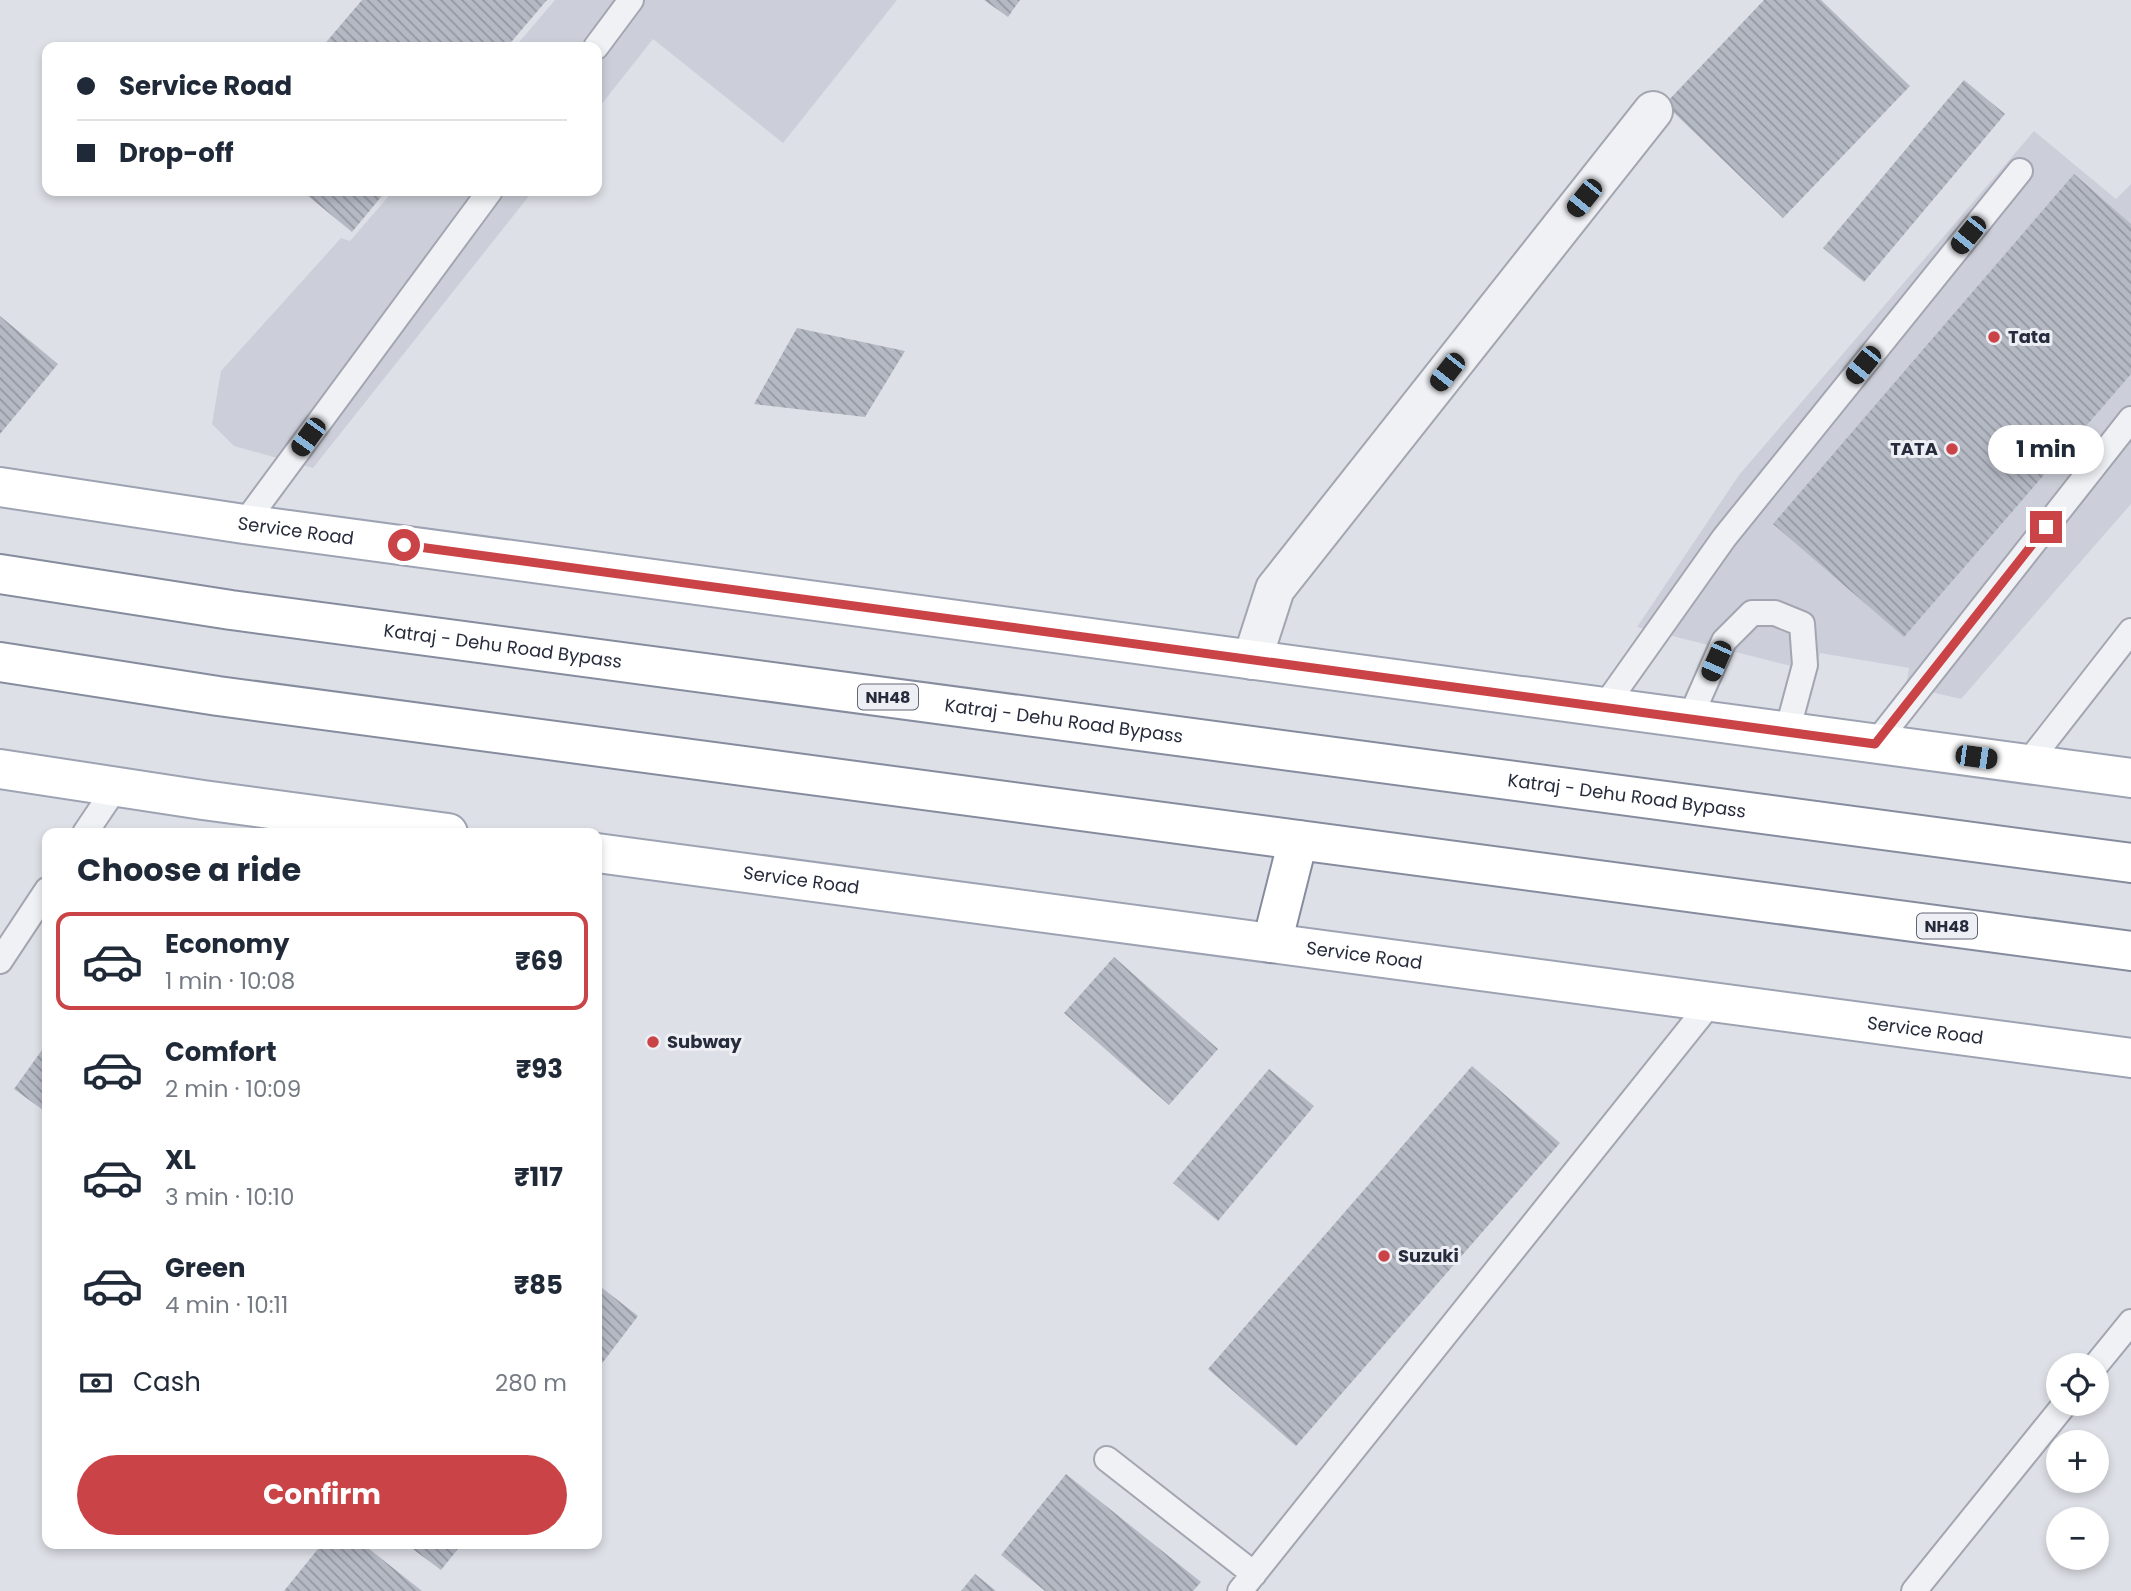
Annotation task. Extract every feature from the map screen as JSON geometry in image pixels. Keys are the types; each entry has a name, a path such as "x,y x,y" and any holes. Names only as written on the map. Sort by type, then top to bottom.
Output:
{"main road":[{"name":"Service Road","path":"0,488 244,524 2131,778"},
{"name":"Katraj - Dehu Road Bypass","path":"0,574 245,612 2131,863"},
{"name":"NH48","path":"0,662 218,696 2131,951"},
{"path":"0,769 412,828"},
{"path":"1272,943 1298,840"},
{"name":"Service Road","path":"602,854 2131,1058"}],"street":[{"path":"1252,660 1275,589 1653,111"}],"lane":[{"path":"600,42 631,0"},
{"path":"1604,707 1724,538 2020,171"},
{"path":"244,524 486,196"},
{"path":"1875,744 2131,419"},
{"path":"1690,718 1724,642 1752,613 1775,613 1802,624 1805,665 1787,732"},
{"path":"2027,764 2131,631"},
{"path":"88,828 116,787"},
{"path":"0,961 42,898"},
{"path":"1107,1459 1247,1583 1712,1002"},
{"path":"2106,1353 2131,1321"},
{"path":"1914,1591 2055,1416"}],"shaded area":[{"path":"555,0 897,0 783,143 653,39 602,104 602,42 519,42"},
{"name":"Tata","path":"2034,131 2116,199 2131,184 2131,504 1961,699 1906,686 1909,668 1820,653 1815,672 1637,627 1739,475"},
{"path":"389,196 529,196 313,468 234,446 212,424 221,371 341,238 350,241"}],"building":[{"path":"362,0 547,0 511,42 326,42"},
{"path":"984,0 1020,0 1008,17"},
{"path":"1764,0 1821,0 1910,86 1783,218 1665,104"},
{"path":"1964,80 2005,114 1864,282 1823,248"},
{"name":"TATA","path":"2074,174 2131,224 2131,374 1904,637 1773,524"},
{"path":"308,196 382,196 352,232"},
{"path":"0,316 58,364 0,434"},
{"path":"797,328 905,351 865,417 754,404"},
{"path":"1114,957 1218,1049 1169,1105 1064,1013"},
{"path":"42,1050 42,1109 14,1089"},
{"name":"Suzuki","path":"1472,1066 1560,1143 1296,1446 1208,1369"},
{"path":"1269,1069 1314,1106 1218,1221 1173,1183"},
{"path":"602,1288 638,1316 602,1363"},
{"path":"1066,1474 1201,1582 1193,1591 1045,1591 1001,1555"},
{"path":"318,1549 369,1549 422,1591 284,1591"},
{"path":"413,1549 458,1549 441,1570"},
{"path":"975,1574 996,1591 961,1591"}],"place":[{"name":"Tata","path":"1994,337"},
{"name":"TATA","path":"1952,449"},
{"name":"Subway","path":"653,1042"},
{"name":"Suzuki","path":"1384,1256"}],"route":[{"path":"404,545 1875,744 2046,527"}]}
